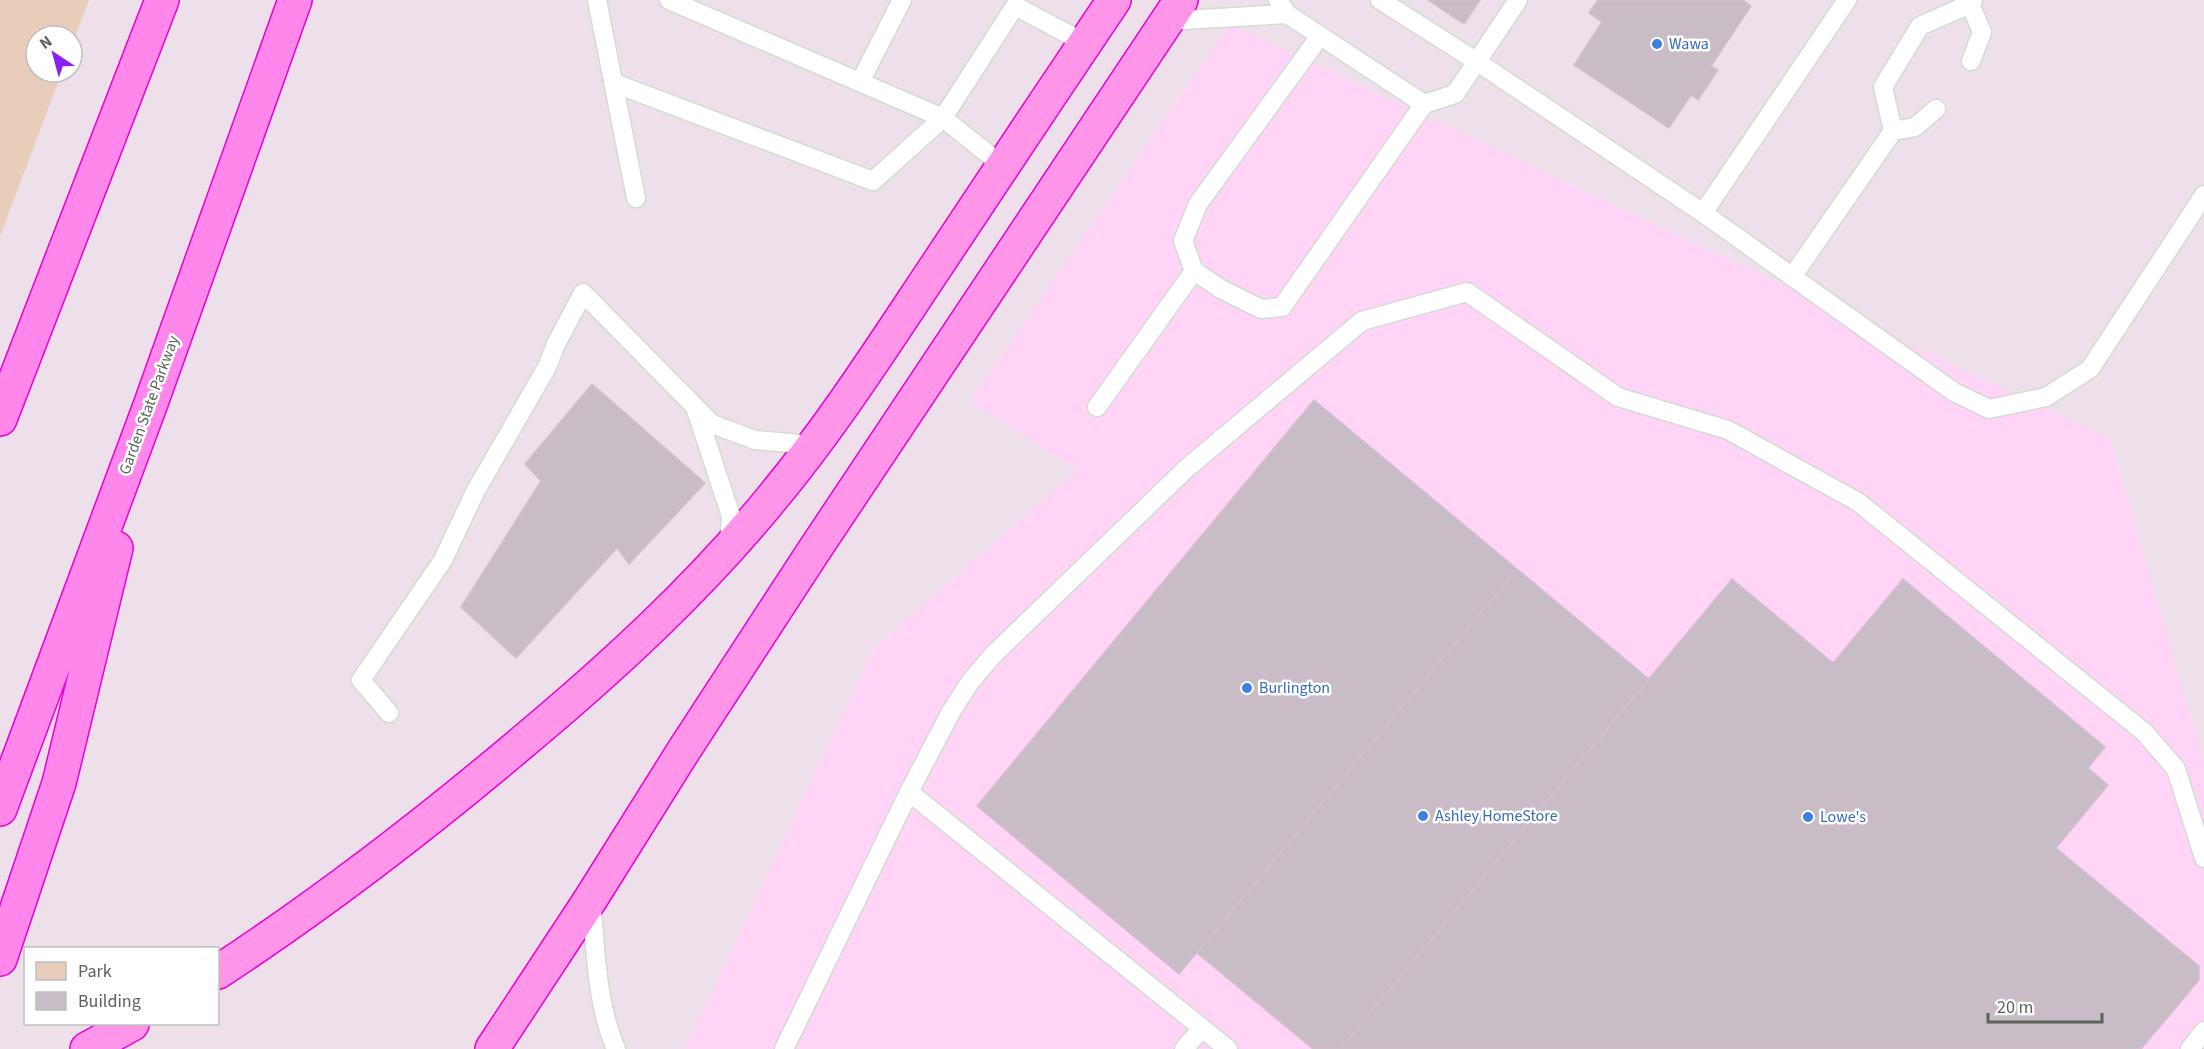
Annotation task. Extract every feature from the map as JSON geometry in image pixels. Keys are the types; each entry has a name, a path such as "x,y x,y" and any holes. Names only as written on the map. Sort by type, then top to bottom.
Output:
{"highway":[{"path":"0,419 162,0"},
{"name":"Garden State Parkway","path":"0,808 151,403 295,0"},
{"path":"219,971 348,881 483,776 650,631 729,547 772,499 872,364 1114,0"},
{"path":"492,1044 590,900 802,569 1174,11"},
{"path":"0,394 34,331"},
{"path":"0,958 59,783 151,403"},
{"path":"87,1049 129,1025"}],"lane":[{"path":"597,0 636,198"},
{"path":"669,0 943,118 1003,166"},
{"path":"860,82 902,0"},
{"path":"1380,0 1476,61 1703,213 1954,392 1989,409 2046,397 2090,369 2204,195"},
{"path":"1320,36 1198,204 1183,241 1194,271 1221,289 1261,309 1282,307 1424,104 1455,94 1518,0"},
{"path":"1703,213 1847,0"},
{"path":"1893,131 1883,87 1920,26 1972,2 1982,32 1971,61"},
{"path":"614,83 873,181 943,118 1015,6 1085,42"},
{"path":"1174,11 1283,7 1320,36 1424,104"},
{"path":"1792,277 1893,131 1915,127 1936,109"},
{"path":"1097,407 1194,271"},
{"path":"784,1049 909,792 951,712 970,682 993,655 1187,468 1362,321 1467,292 1617,397 1728,430 1858,502 2144,732 2176,769 2204,858"},
{"path":"389,714 361,680 443,560 475,492 547,367 556,344 583,293 712,424 755,440 813,445"},
{"path":"695,409 731,516 729,547"},
{"path":"909,792 1228,1049"},
{"path":"590,900 602,1001 607,1028 616,1049"},
{"path":"1184,1049 1202,1028"},
{"path":"2190,1049 2204,1031"}],"shaded area":[{"path":"1230,24 2110,439 2204,764 2204,1049 685,1049 874,648 1077,470 970,401"}],"green space":[{"path":"0,0 89,0 80,24 24,24 24,84 57,84 0,236"}],"building":[{"path":"1428,0 1480,0 1464,24"},
{"name":"Wawa","path":"1598,0 1743,0 1751,6 1711,66 1718,70 1698,100 1691,95 1669,128 1574,65 1602,22 1589,13"},
{"path":"592,384 705,483 629,564 617,548 516,658 461,607 541,481 525,464"},
{"name":"Burlington","path":"1314,400 1517,569 1179,974 977,806"},
{"name":"Ashley HomeStore","path":"1517,569 1649,679 1340,1049 1313,1049 1197,953"},
{"name":"Lowe's","path":"1732,579 1833,663 1903,579 2105,747 2088,768 2108,785 2056,848 2199,966 2199,980 2141,1049 1340,1049"}],"place":[{"name":"Wawa","path":"1657,44"},
{"name":"Burlington","path":"1247,688"},
{"name":"Ashley HomeStore","path":"1423,816"},
{"name":"Lowe's","path":"1808,817"}]}
